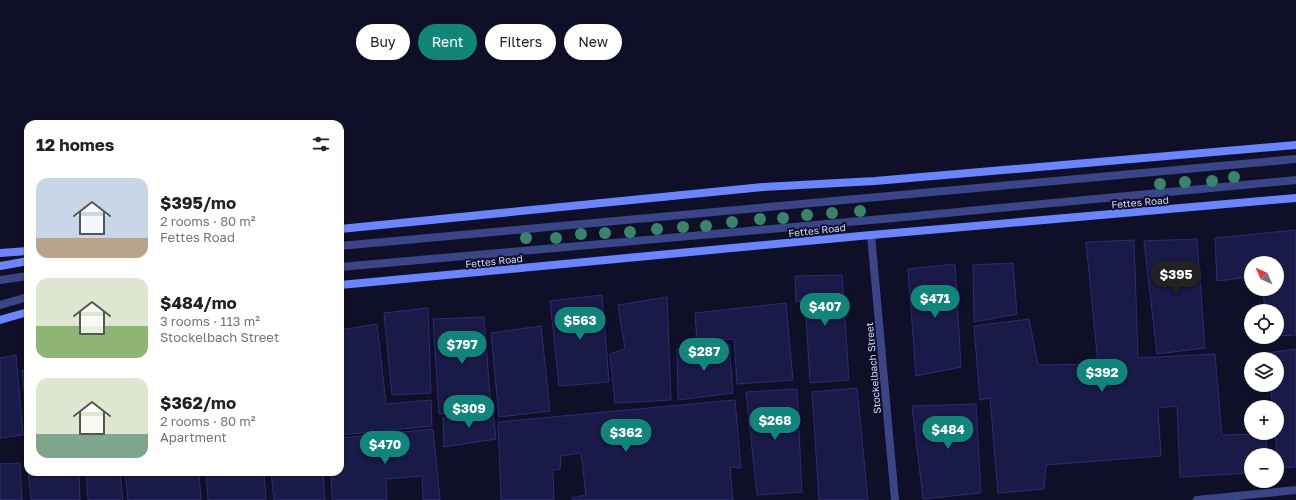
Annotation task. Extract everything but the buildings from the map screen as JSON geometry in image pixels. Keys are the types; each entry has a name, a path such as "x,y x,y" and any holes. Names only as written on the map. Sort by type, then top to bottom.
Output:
{"street":[{"path":"344,229 764,187 875,181 1296,145"},
{"path":"344,246 1296,159"},
{"path":"344,268 902,218 1296,180"},
{"name":"Fettes Road","path":"344,285 871,235 1296,198"},
{"name":"Stockelbach Street","path":"871,235 895,500"},
{"path":"0,253 24,251"},
{"path":"0,266 24,262"},
{"path":"0,280 24,277"},
{"path":"0,305 24,298"},
{"path":"0,320 24,313"},
{"path":"1197,500 1296,490"}]}
